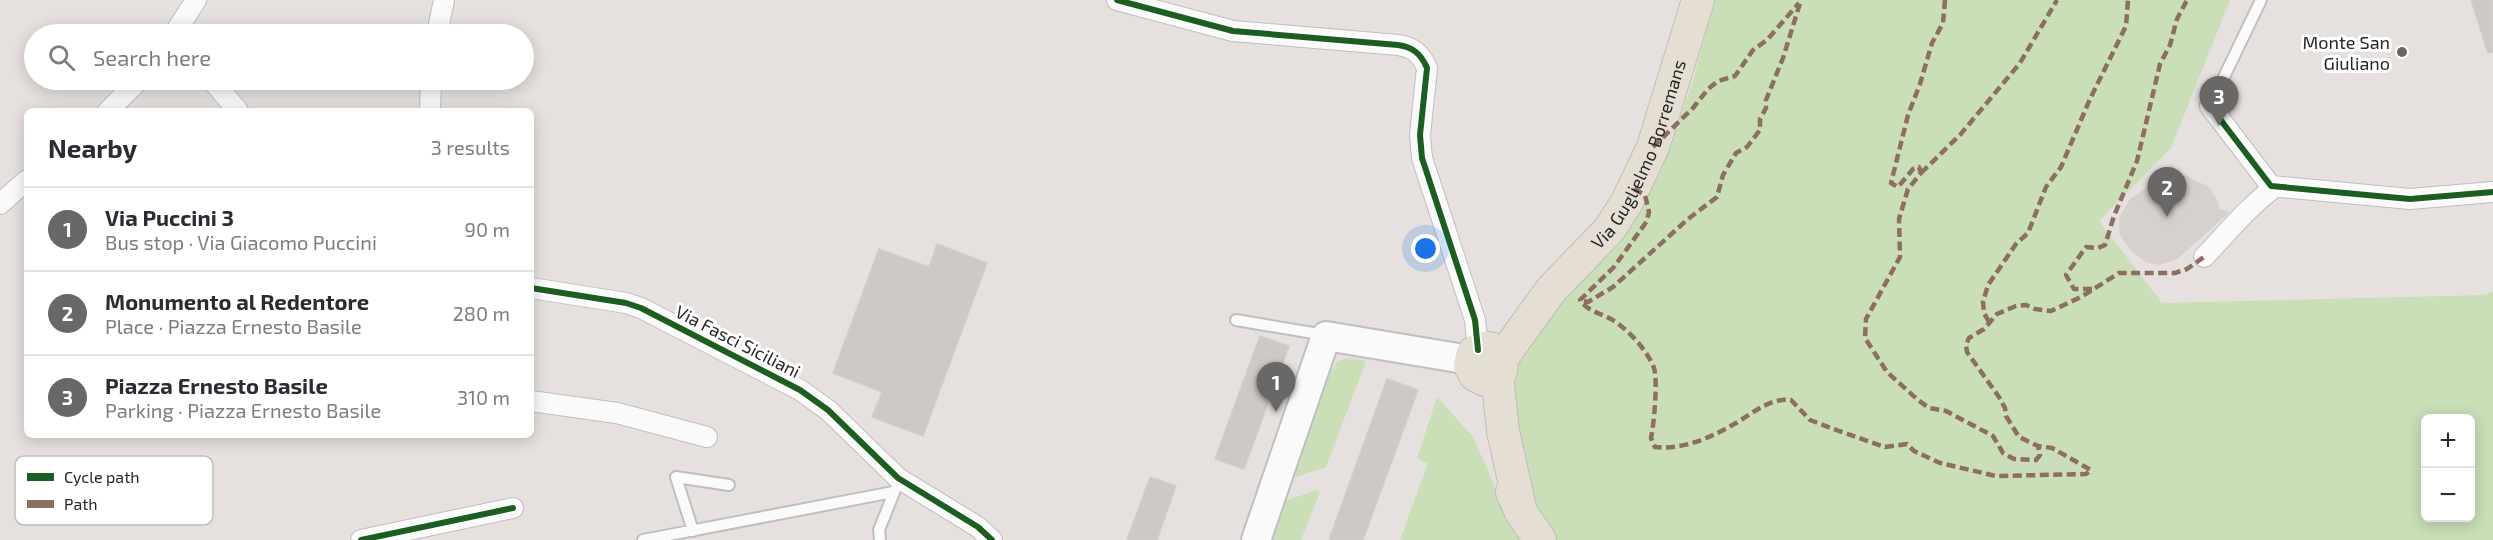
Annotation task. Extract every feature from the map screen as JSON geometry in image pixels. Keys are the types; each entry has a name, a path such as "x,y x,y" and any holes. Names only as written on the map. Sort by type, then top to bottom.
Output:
{"main road":[{"name":"Via Guglielmo Borremans","path":"1484,361 1526,303 1551,290 1609,230 1628,202 1653,147 1698,0"},
{"path":"1256,540 1326,336 1484,361 1521,512 1540,540"}],"street":[{"path":"180,24 196,0"},
{"path":"439,24 444,0"},
{"path":"1118,0 1233,31 1398,45 1414,50 1424,61 1428,78 1420,135 1422,158 1475,320 1484,361"},
{"path":"111,108 129,90"},
{"path":"220,90 235,108"},
{"path":"430,108 431,90"},
{"path":"2210,106 2271,186 2410,199 2493,192"},
{"path":"0,204 24,183"},
{"path":"2204,257 2254,203 2278,187"},
{"name":"Via Fasci Siciliani","path":"534,288 626,303 641,308 801,390 828,410 886,467 898,487 978,527 992,540"},
{"path":"534,401 617,413 707,437"},
{"path":"361,540 513,508"}],"lane":[{"path":"2210,106 2261,0"},
{"path":"1236,320 1326,336"},
{"path":"693,531 675,477 729,485"},
{"path":"643,540 898,487"},
{"path":"880,540 879,530 898,487"}],"green space":[{"path":"1714,0 2230,0 2171,148 2099,221 2162,303 2485,295 2493,291 2493,540 1552,540 1532,509 1506,379 1543,319 1620,244 1660,174 1693,81"},
{"path":"1347,358 1366,361 1326,467 1293,476 1331,371 1337,362"},
{"path":"1437,397 1473,437 1513,527 1522,540 1400,540 1428,463 1417,458"},
{"path":"1317,490 1320,492 1301,540 1268,540 1282,502"}],"shaded area":[{"path":"2171,165 2182,174 2209,187 2218,202 2219,209 2230,212 2176,260 2158,265 2146,262 2130,250 2120,235 2120,216 2130,199 2161,177"}],"building":[{"path":"2471,0 2493,0 2493,52 2488,53"},
{"path":"937,244 987,263 923,436 872,417 882,392 833,373 879,249 929,267"},
{"path":"1260,336 1289,346 1244,469 1215,459"},
{"path":"1387,379 1418,390 1363,540 1329,540"},
{"path":"1150,477 1176,486 1157,540 1127,540"}],"marked path":[{"path":"1584,301 1588,302 1613,287 1688,219 1717,197 1723,175 1736,153 1747,147 1760,130 1760,119 1766,108 1766,100 1783,58 1801,0"},
{"path":"1945,0 1943,23 1932,43 1908,115 1891,183 1898,187 1913,169 1919,167 1921,173 1908,189 1899,219 1900,257 1866,319 1865,338 1887,372 1929,408 1946,411 1993,436 2003,453 2014,459 2036,460 2040,455 2038,446"},
{"path":"1921,173 1960,135 2020,63 2057,0"},
{"path":"1989,322 1984,313 1983,302 1988,285 2016,244 2028,233 2046,187 2061,167 2090,99 2126,26 2128,0"},
{"path":"2092,289 2074,289 2066,275 2086,247 2098,248 2105,245 2114,216 2137,161 2160,64 2170,45 2177,19 2187,0"},
{"path":"1653,147 1693,108 1708,89 1718,81 1735,76 1753,50 1767,40 1799,3"},
{"path":"1634,189 1645,195 1649,212 1647,221 1614,267 1580,300 1590,309 1624,328 1642,347 1651,361 1656,382 1651,438 1655,447 1677,446 1707,438 1769,403 1791,400 1810,420 1885,447 1907,444 1914,451 1940,463 1996,476 2086,474 2091,470 2052,448 2038,446 2019,437 2006,416 2005,408 1999,397 1967,352 1966,345 1969,338 1984,329 1997,314 2016,306 2026,305 2051,311 2081,297 2119,273 2175,273 2187,269 2204,257"}],"cycle path":[{"path":"1117,0 1233,31 1398,45 1408,47 1419,55 1427,68 1420,135 1422,158 1475,320 1478,350"},
{"path":"2210,106 2271,186 2410,199 2493,192"},
{"path":"534,288 626,303 641,308 800,390 828,410 898,478 978,527 992,540"},
{"path":"361,540 513,508"}],"place":[{"name":"Monte San Giuliano","path":"2402,52"},
{"name":"Piazza Ernesto Basile","path":"2219,126"},
{"name":"Monumento al Redentore","path":"2167,217"},
{"name":"Via Puccini 3","path":"1276,412"}]}
